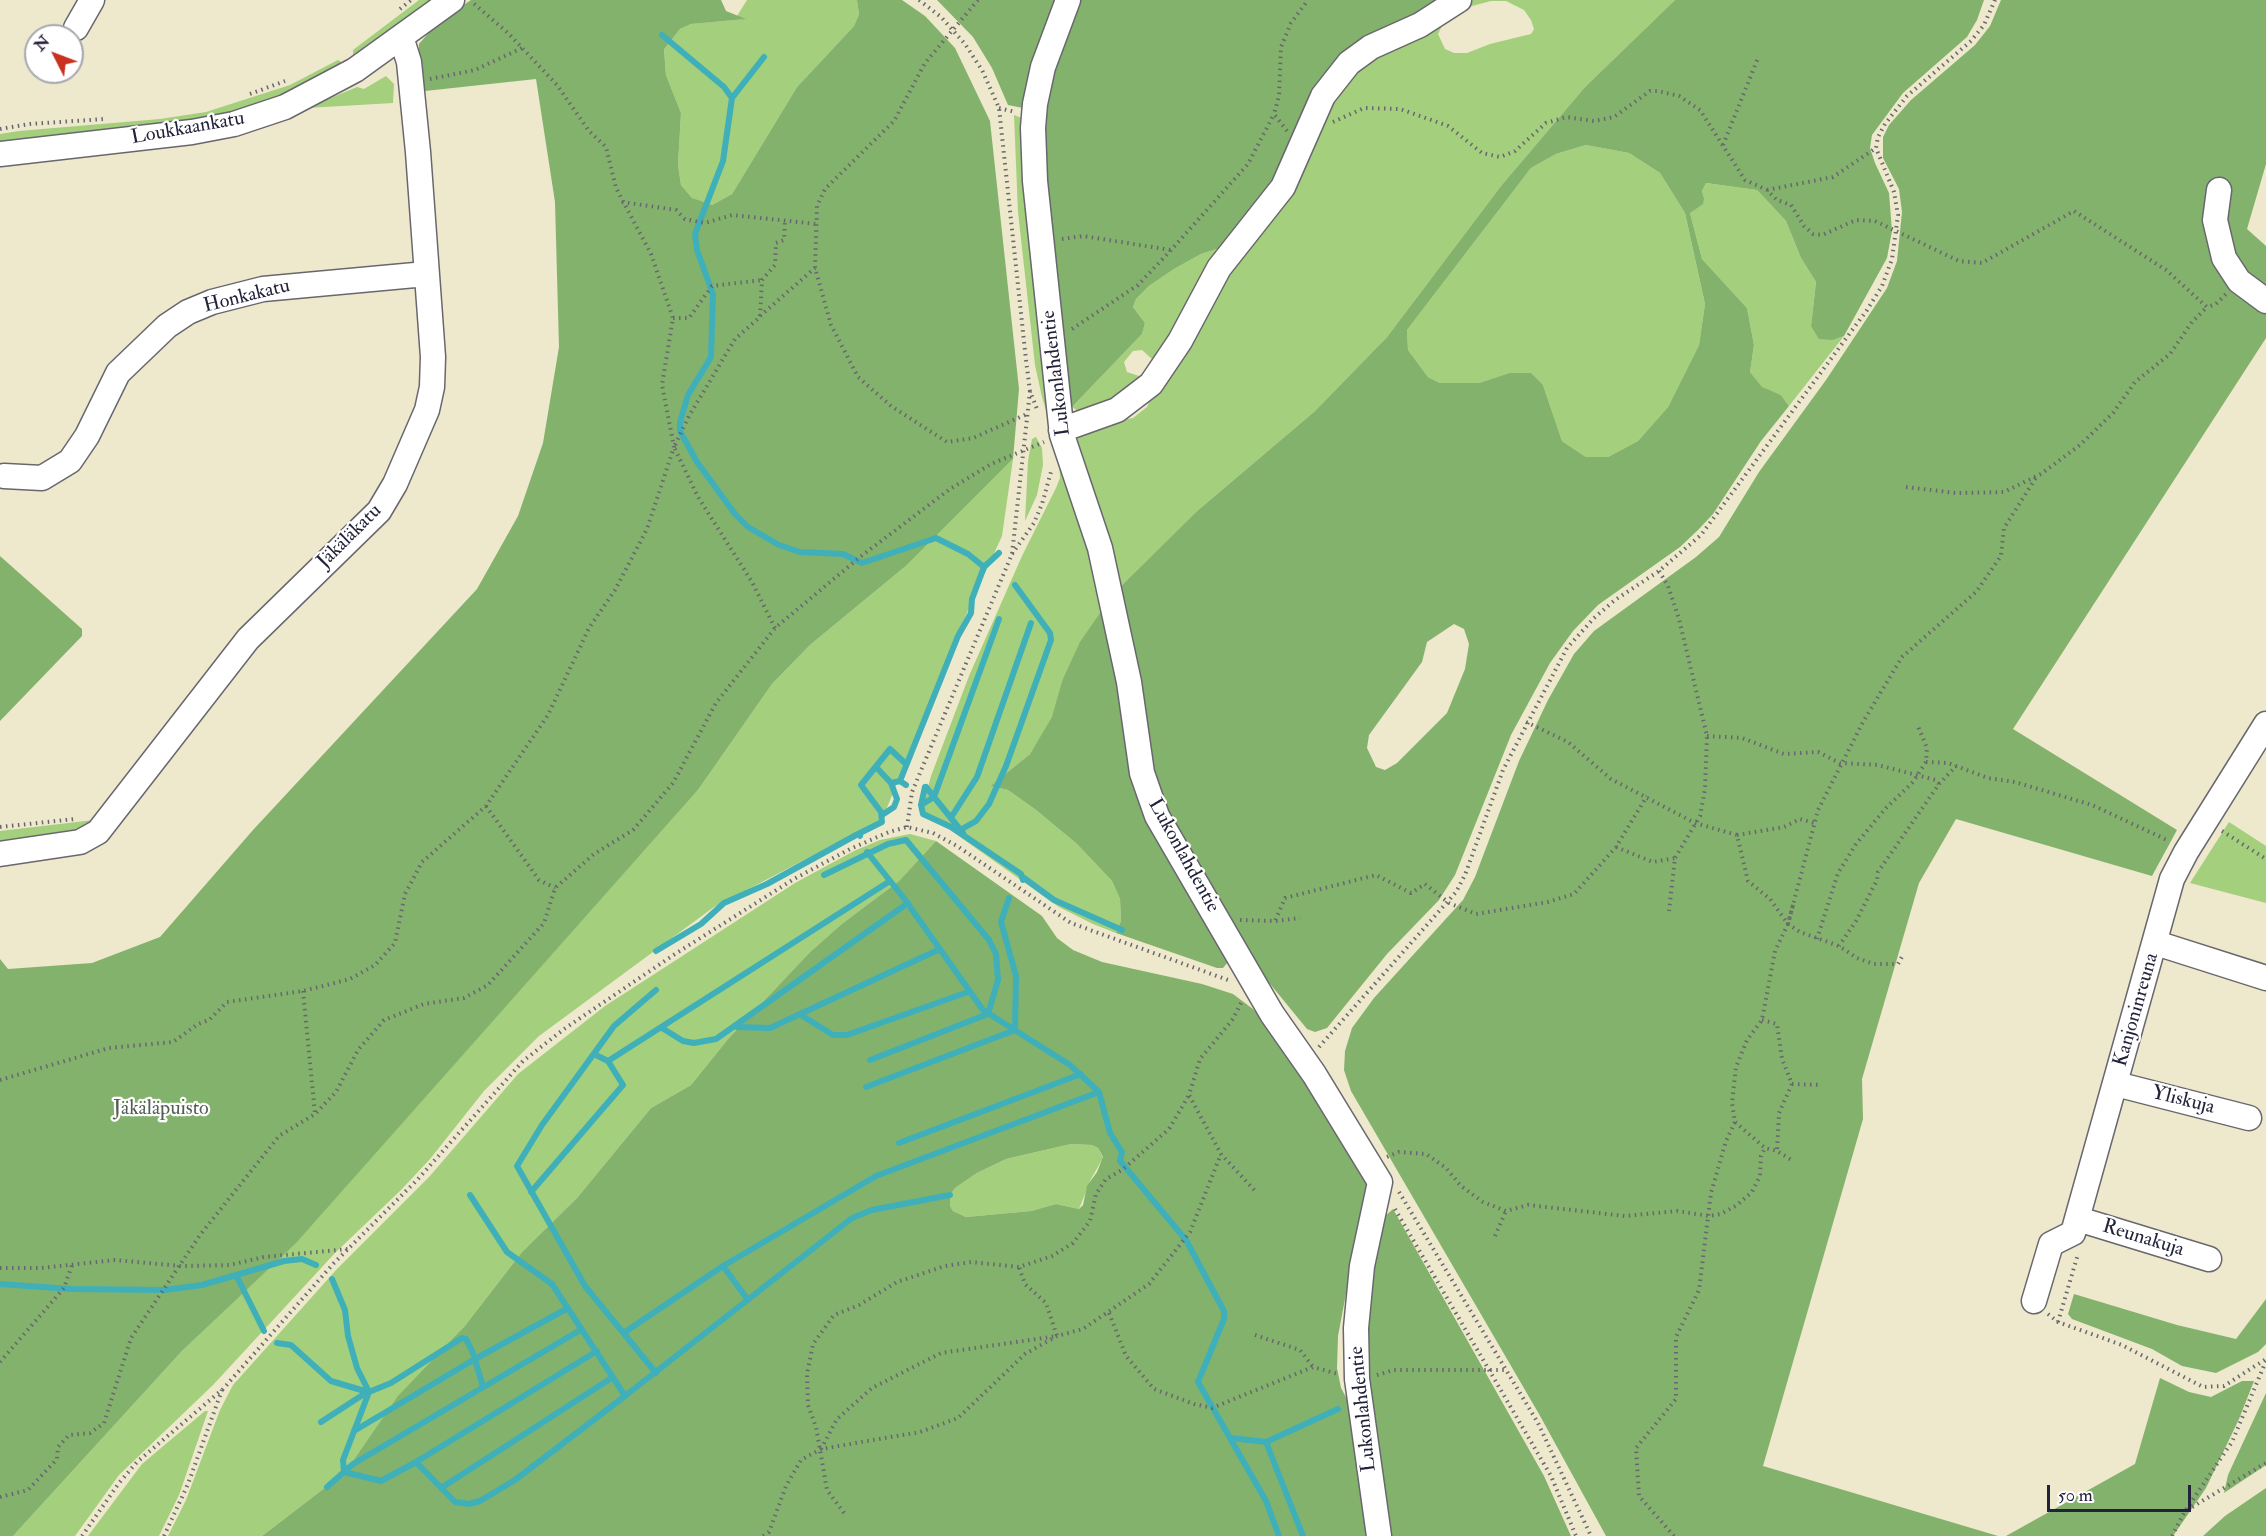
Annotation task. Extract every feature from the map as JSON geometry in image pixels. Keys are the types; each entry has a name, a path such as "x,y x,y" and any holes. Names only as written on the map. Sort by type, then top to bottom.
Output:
{"street":[{"path":"78,24 92,0"},
{"name":"Loukkaankatu","path":"0,154 156,137 234,124 285,107 355,70 396,27 452,0"},
{"name":"Lukonlahdentie","path":"1068,0 1043,67 1035,104 1034,166 1052,344 1051,437 1101,548 1129,682 1145,785 1168,837 1218,918 1254,988 1303,1057 1371,1164 1388,1185 1367,1238 1359,1286 1357,1379 1379,1536"},
{"path":"1051,437 1117,411 1151,384 1180,341 1219,268 1269,206 1295,164 1323,96 1349,63 1371,47 1420,25 1459,0"},
{"name":"Jäkäläkatu","path":"0,854 80,842 98,832 248,639 386,502 419,430 432,387 433,357 409,62 396,27"},
{"path":"2219,190 2215,220 2224,258 2239,281 2266,301"},
{"name":"Honkakatu","path":"4,476 37,479 64,466 81,446 118,373 167,326 188,312 212,302 263,289 426,274"},
{"name":"Kanjoninreuna","path":"2034,1302 2051,1244 2073,1233 2078,1219 2172,879 2207,819 2263,736"},
{"path":"2156,943 2266,978"},
{"name":"Yliskuja","path":"2116,1084 2249,1118"},
{"name":"Reunakuja","path":"2078,1219 2209,1259"}],"path":[{"path":"396,27 411,0"},
{"path":"470,0 522,48 557,85 589,131 606,147 622,202 651,254 673,318 662,385 674,447 698,496 752,582 775,628"},
{"path":"919,0 954,30 982,70 996,98 1001,120 1030,391 1037,411"},
{"path":"978,0 925,63 894,121 825,189 817,206 815,268 831,325 858,376 891,406 946,442 973,438 1027,414"},
{"path":"1052,344 1138,285 1248,164 1274,114 1279,96 1281,47 1291,23 1308,0"},
{"path":"1314,1052 1449,903 1465,875 1503,770 1526,722 1555,668 1580,632 1615,600 1659,571 1701,536 1769,440 1845,343 1882,286 1892,259 1898,214 1894,192 1876,148 1878,137 1896,109 1971,41 1984,25 1995,0"},
{"path":"411,82 475,70 522,48"},
{"path":"1723,146 1758,58"},
{"path":"245,96 291,78"},
{"path":"1306,135 1364,108 1400,109 1448,126 1482,153 1500,157 1515,151 1546,123 1566,117 1594,121 1614,117 1650,91 1658,91 1679,96 1700,110 1731,163 1745,180 1767,190 1778,200 1791,205 1804,226 1813,234 1822,235 1856,220 1875,221 1896,233 1959,261 1982,263 2074,211 2166,270 2207,307"},
{"path":"1274,114 1287,130 1295,164"},
{"path":"0,129 30,124 113,118"},
{"path":"1767,190 1833,177 1876,148"},
{"path":"622,202 676,210 686,219 705,223 732,215 817,224"},
{"path":"673,318 689,318 712,286 762,279 775,265 776,243 784,240 785,221"},
{"path":"1042,235 1061,239 1083,236 1171,250"},
{"path":"0,1080 109,1048 173,1042 198,1024 209,1020 227,1002 303,991 350,980 375,965 395,943 405,894 422,862 486,806 548,715 589,628 615,590 648,529 674,447 689,416 735,339 815,268"},
{"path":"760,317 762,279"},
{"path":"1906,487 1956,493 2004,492 2037,476 2080,446 2114,413 2135,382 2170,354 2192,322 2207,307 2216,304 2239,281"},
{"path":"1012,554 1030,391"},
{"path":"0,1497 28,1490 57,1459 58,1447 69,1435 90,1433 104,1424 130,1338 200,1235 279,1136 315,1114 336,1092 358,1050 384,1020 424,1004 464,998 488,985 544,923 555,888 594,855 633,830 674,783 716,703 775,628 848,566 950,489 991,464 1051,437"},
{"path":"907,827 912,792 1012,554 1034,523 1052,468"},
{"path":"1788,924 1814,823 1840,763 1902,657 1976,592 2001,556 2004,528 2037,476"},
{"path":"1659,571 1668,586 1680,619 1707,736 1705,789 1700,816 1675,858 1669,911"},
{"path":"1526,722 1568,742 1611,779 1695,822 1737,835 1784,827 1800,819 1814,823"},
{"path":"1817,939 1838,873 1863,835 1918,775 1926,762 1927,748 1917,724"},
{"path":"1707,736 1742,738 1784,754 1818,752 1840,763 1878,765 1936,780 1939,784"},
{"path":"1926,762 1956,766 1988,778 2015,782 2092,806 2138,826 2186,852"},
{"path":"1839,946 1856,921 1878,872 1939,784 1956,766"},
{"path":"1275,921 1285,898 1376,875 1411,893 1425,884 1449,903 1476,914 1548,902 1574,894 1616,847 1647,796"},
{"path":"486,806 539,880 555,888"},
{"path":"0,827 82,818"},
{"path":"2207,819 2266,858"},
{"path":"82,1536 119,1483 137,1462 223,1389 348,1249 418,1179 513,1070 543,1044 634,981 784,885 850,849 889,832 907,827 924,830 950,841 1071,923 1254,988 1233,1019 1200,1059 1189,1095 1169,1129 1122,1170 1106,1179 1096,1194 1090,1221 1073,1243 1052,1256 1018,1267 971,1262 945,1266 897,1282 859,1305 834,1315 813,1344 807,1374 808,1405 821,1449 827,1490 844,1513"},
{"path":"1737,835 1748,881 1770,899 1788,924 1874,964 1899,964 1904,955"},
{"path":"1616,847 1653,862 1675,858"},
{"path":"1674,1536 1639,1496 1636,1448 1676,1399 1676,1337 1699,1290 1718,1168 1735,1122 1732,1103 1736,1067 1747,1040 1762,1020 1774,951 1788,924 1793,905"},
{"path":"1218,918 1275,921 1300,918"},
{"path":"303,991 315,1114"},
{"path":"1762,1020 1777,1024 1782,1059 1792,1084 1779,1113 1777,1151"},
{"path":"1792,1084 1822,1084"},
{"path":"1189,1095 1221,1154 1257,1193"},
{"path":"1735,1122 1765,1148 1777,1151 1793,1161"},
{"path":"1380,1160 1399,1152 1426,1154 1446,1168 1461,1186 1483,1202 1506,1211 1528,1205 1625,1216 1677,1211 1709,1216 1729,1210 1752,1192 1760,1176 1761,1156 1765,1148"},
{"path":"821,1449 837,1419 872,1388 941,1353 1057,1336 1083,1329 1149,1284 1190,1232 1221,1154"},
{"path":"1388,1185 1488,1369 1551,1476 1576,1536"},
{"path":"1388,1185 1558,1461 1579,1515 1591,1536"},
{"path":"1496,1236 1506,1211"},
{"path":"0,1268 72,1265 115,1260 181,1266 230,1265 264,1257 348,1249"},
{"path":"0,1362 64,1288 72,1265"},
{"path":"1018,1267 1025,1284 1046,1303 1057,1336"},
{"path":"2034,1302 2058,1322 2122,1346 2203,1388 2224,1386 2266,1360"},
{"path":"1109,1313 1126,1356 1154,1389 1194,1404 1212,1408 1313,1368 1357,1379 1394,1370 1504,1370"},
{"path":"1256,1335 1300,1350 1313,1368"},
{"path":"763,1536 770,1532 786,1486 801,1460 821,1449 920,1432 958,1418 1025,1354 1057,1336"},
{"path":"2172,1536 2185,1511 2232,1442 2266,1360"},
{"path":"164,1536 188,1484 223,1389"},
{"path":"2185,1511 2266,1463"}],"green space":[{"path":"419,0 431,0 353,55 353,50"},
{"name":"Jäkäläpuisto","path":"471,0 721,0 726,11 746,19 691,24 680,29 664,49 666,75 681,113 678,165 681,185 692,198 712,205 732,194 797,87 854,26 859,14 857,0 902,0 925,16 955,48 990,121 1019,389 1013,459 907,565 810,645 772,684 698,790 296,1243 182,1351 13,1536 0,1536 0,959 8,969 92,963 160,937 253,830 477,589 518,516 543,443 559,347 555,202 536,79 425,91 418,71 419,44 438,22"},
{"path":"747,0 857,0 859,14 854,26 797,87 732,194 712,205 692,198 681,185 678,165 681,113 666,75 664,48 680,29 691,24 744,19 737,16"},
{"path":"937,0 1062,0 1023,108 1008,105 992,68 973,37"},
{"path":"1075,0 1445,0 1367,41 1292,154 1226,246 1201,254 1174,269 1149,286 1136,299 1133,307 1145,323 1142,334 1072,407 1068,403 1039,171 1051,59"},
{"path":"1473,0 1675,0 1585,87 1501,186 1387,337 1315,411 1196,512 1116,591 1072,439 1087,429 1100,430 1117,421 1133,418 1147,407 1155,389 1331,100 1354,71 1402,41 1433,31","holes":["1491,1 1506,1 1524,10 1534,29 1531,34 1490,44 1467,53 1454,53 1445,49 1438,34 1442,26 1472,6"]},
{"path":"1675,0 1984,0 1977,20 1967,37 1903,93 1872,135 1870,148 1889,193 1892,231 1887,258 1844,336 1833,340 1819,339 1811,326 1816,282 1801,258 1786,221 1757,190 1706,183 1702,191 1703,204 1690,213 1702,259 1747,308 1754,345 1750,372 1762,387 1781,395 1789,406 1761,441 1713,514 1698,530 1680,547 1598,605 1573,631 1550,663 1511,735 1455,875 1439,900 1387,954 1327,1028 1315,1032 1307,1029 1262,974 1159,802 1116,591 1196,512 1315,411 1387,337 1501,186 1585,87","holes":["1586,145 1629,153 1660,173 1685,213 1705,304 1699,345 1668,407 1638,441 1608,457 1586,457 1562,441 1543,385 1531,373 1509,373 1479,383 1440,383 1428,377 1408,350 1407,330 1531,168 1556,154","1454,624 1464,629 1469,644 1465,669 1447,713 1397,763 1385,770 1376,767 1367,748 1369,735 1422,662 1427,642"]},
{"path":"2001,0 2266,0 2266,164 2247,229 2266,246 2266,338 2013,729 2177,830 2152,876 1956,819 1919,883 1862,1079 1863,1119 1763,1466 1998,1536 1606,1536 1539,1414 1351,1091 1344,1070 1345,1051 1352,1028 1374,998 1463,900 1475,877 1519,761 1548,700 1574,654 1594,631 1696,557 1719,537 1759,472 1826,380 1887,288 1897,261 1902,212 1899,189 1883,158 1883,137 1889,125 1911,100 1975,45 1990,26"},
{"path":"338,60 343,63 294,93 207,120 0,142 0,134 19,131 160,119 206,112 290,85"},
{"path":"386,76 394,84 393,103 307,108 357,87 364,89"},
{"path":"1014,115 1024,119 1052,430 1035,365 1018,212"},
{"path":"1586,145 1629,153 1660,173 1685,213 1705,304 1699,345 1668,407 1638,441 1608,457 1586,457 1562,441 1543,385 1509,373 1479,383 1440,383 1428,377 1408,350 1407,330 1531,168 1556,154"},
{"path":"1706,183 1757,190 1786,221 1801,258 1816,282 1811,326 1833,340 1844,336 1789,406 1781,395 1762,388 1750,372 1754,345 1747,308 1702,259 1690,213 1704,198 1702,191"},
{"path":"1226,246 1151,372 1132,390 1114,401 1088,411 1078,411 1072,407 1142,334 1145,323 1133,307 1136,299 1149,286 1201,254","holes":["1142,350 1152,359 1151,370 1139,376 1127,372 1124,362 1133,351"]},
{"path":"1036,437 1042,448 1043,465 1037,495 1025,521 1028,461 1032,439"},
{"path":"1013,459 1002,536 960,628 884,815 877,822 714,907 539,1036 484,1091 430,1159 401,1190 335,1253 213,1385 119,1475 75,1536 13,1536 182,1351 296,1242 698,790 772,684 810,645 907,565"},
{"path":"1059,460 1107,603 1062,681 1053,717 1030,754 992,786 1008,790 1036,810 1077,844 1112,881 1120,899 1121,921 1116,933 1059,907 922,810 931,776 969,676 1022,556 1060,478"},
{"path":"0,556 82,629 82,636 0,721"},
{"path":"1107,603 1137,788 1228,962 1223,968 1217,968 1116,933 1121,921 1120,899 1112,881 1077,844 1036,810 1008,790 991,786 1030,754 1052,717 1062,681 1080,642"},
{"path":"94,820 82,831 0,845 0,831"},
{"path":"2229,822 2266,846 2266,903 2190,883"},
{"path":"910,834 936,841 899,881 843,923 810,952 728,1039 691,1085 651,1108 577,1198 522,1252 464,1327 372,1435 351,1464 322,1490 262,1536 168,1536 186,1500 220,1410 233,1385 337,1269 429,1177 518,1074 605,1006 795,883 854,851 880,840"},
{"path":"936,841 1042,916 1057,938 1073,950 1102,962 1202,984 1233,994 1253,1009 1272,1030 1368,1177 1338,1336 1337,1368 1341,1388 1353,1410 1371,1536 262,1536 322,1490 351,1464 398,1396 464,1327 522,1252 577,1198 651,1108 691,1085 728,1039 810,952 843,923 899,881","holes":["1071,1144 1092,1145 1098,1148 1103,1157 1097,1172 1087,1186 1083,1205 1079,1209 1056,1204 1031,1211 966,1217 953,1211 950,1206 950,1195 955,1188 977,1173 1006,1159"]},
{"path":"1071,1144 1092,1145 1098,1148 1103,1158 1091,1179 1079,1209 1056,1204 1031,1211 966,1217 953,1211 950,1206 950,1195 955,1188 977,1173 1006,1159"},
{"path":"1393,1209 1544,1476 1571,1536 1386,1536 1364,1372 1365,1308 1384,1217"},
{"path":"2074,1294 2177,1325 2236,1339 2266,1299 2266,1344 2258,1352 2216,1373 2182,1366 2152,1349 2072,1319 2068,1314"},
{"path":"2160,1378 2189,1392 2211,1397 2242,1381 2254,1381 2239,1419 2206,1488 2173,1536 2006,1536 2135,1464"},
{"path":"2266,1393 2266,1465 2224,1493 2228,1475"},
{"path":"205,1411 208,1411 179,1495 159,1536 88,1536 142,1464"},
{"path":"2266,1488 2266,1536 2203,1536 2225,1516"}],"waterway":[{"path":"662,35 724,87 732,98 723,161 695,234 697,250 713,294 711,357 688,395 680,422 680,431 697,462 735,514 748,527 779,545 800,552 843,554 862,563 936,538 968,554 984,567 972,599 971,613 958,636 900,781"},
{"path":"732,98 764,57"},
{"path":"984,567 999,553"},
{"path":"962,829 976,821 989,804 1006,766 1051,640 1050,633 1015,585"},
{"path":"921,805 934,797 999,619"},
{"path":"952,816 977,777 1031,623"},
{"path":"860,836 858,834 882,822 881,812 861,785 890,749 906,764"},
{"path":"876,767 891,783 900,781 906,785"},
{"path":"882,815 894,807 897,799 891,783"},
{"path":"925,787 921,805 923,814 951,827 1021,874 1023,880"},
{"path":"926,787 963,833"},
{"path":"656,951 701,924 724,903 767,884 858,834"},
{"path":"824,875 888,844 906,840 989,940 996,954 998,980 988,1014 870,1060"},
{"path":"867,852 903,897 983,1010 1070,1065 1099,1092 1110,1133 1122,1152 1120,1161 1186,1240 1224,1311 1224,1319 1198,1382 1266,1501 1279,1536"},
{"path":"1024,878 1054,900 1122,930"},
{"path":"608,1061 890,881"},
{"path":"866,1087 1015,1030 1016,976 1001,922 1009,898"},
{"path":"662,1028 683,1041 694,1043 716,1039 908,903"},
{"path":"737,1027 770,1028 940,949"},
{"path":"656,990 614,1026 542,1125 517,1166 585,1286 656,1373"},
{"path":"801,1015 833,1035 847,1035 968,992"},
{"path":"531,1192 623,1085 608,1061 594,1054"},
{"path":"899,1143 1081,1074"},
{"path":"625,1332 723,1266 876,1176 1099,1092"},
{"path":"470,1195 507,1252 552,1284 625,1396 852,1218 872,1210 950,1195"},
{"path":"0,1284 71,1289 165,1290 202,1285 284,1261 302,1259 316,1265"},
{"path":"723,1266 748,1300"},
{"path":"236,1275 264,1331"},
{"path":"332,1279 345,1310 348,1336 357,1368 369,1392"},
{"path":"354,1431 475,1359 568,1308"},
{"path":"327,1487 353,1464 582,1329"},
{"path":"321,1422 364,1394 391,1383 462,1338 466,1339 473,1353 483,1387"},
{"path":"277,1343 291,1345 331,1381 368,1392"},
{"path":"416,1462 597,1351"},
{"path":"441,1488 613,1377"},
{"path":"369,1392 343,1460 344,1472 381,1481 416,1462 455,1502 469,1504 480,1501 515,1480 625,1396"},
{"path":"1266,1442 1338,1409"},
{"path":"1231,1438 1266,1442 1303,1536"}]}
